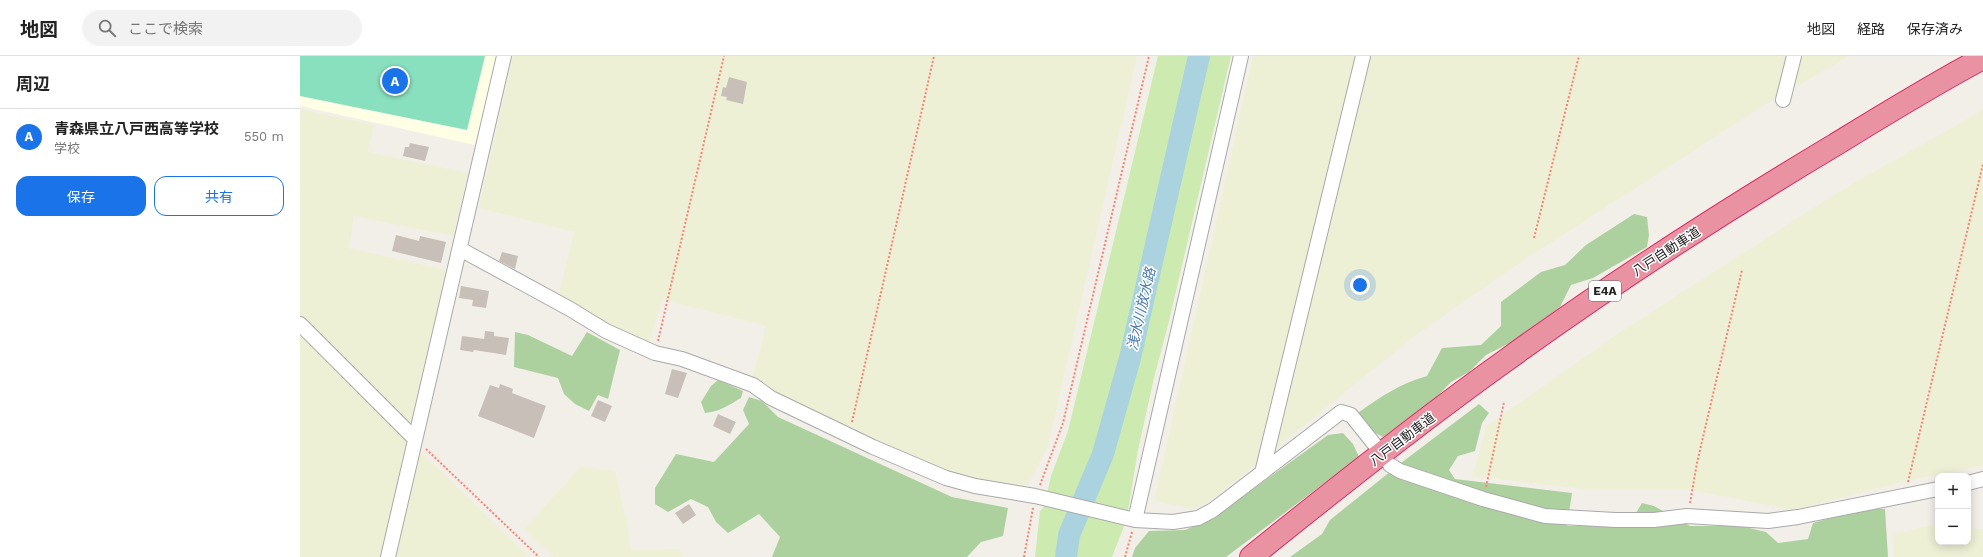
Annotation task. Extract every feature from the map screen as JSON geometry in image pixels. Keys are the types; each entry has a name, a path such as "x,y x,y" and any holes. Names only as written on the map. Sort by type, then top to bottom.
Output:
{"highway":[{"name":"八戸自動車道","path":"1251,557 1504,361 1613,285 1805,163 1913,97 1983,58"},
{"name":"八戸自動車道","path":"1265,557 1346,492 1511,367 1620,291 1810,169 1983,67"}],"street":[{"path":"388,557 504,56"},
{"path":"1135,520 1241,56"},
{"path":"1262,473 1364,56"},
{"path":"1783,100 1794,56"},
{"path":"460,249 570,309 606,331 655,353 696,364 753,385 771,398 849,435 946,478 975,486 1036,496 1135,520 1173,522 1198,518 1214,510 1341,412 1351,415 1375,445"},
{"path":"300,324 415,439"},
{"path":"1390,465 1400,471 1484,499 1545,516 1615,520 1654,520 1687,516 1768,521 1798,517 1935,490"},
{"path":"1971,482 1983,479"}],"path":[{"path":"655,353 724,56"},
{"path":"849,435 934,56"},
{"path":"1024,557 1036,496 1063,423 1149,56"},
{"path":"1534,238 1579,56"},
{"path":"1909,494 1908,480 1983,164"},
{"path":"1687,516 1697,463 1742,270"},
{"path":"1484,499 1504,402"},
{"path":"415,439 539,557"},
{"path":"1125,557 1135,520"}],"shaded area":[{"path":"300,56 497,56 475,145 300,106"},
{"path":"513,56 1137,56 1048,446 1028,485 983,483 953,476 778,396 752,380 766,326 662,299 649,345 606,326 558,298 574,232 479,208"},
{"path":"1253,56 1850,56 1771,101 1521,262 1412,338 1253,467 1207,503 1194,509 1154,501"},
{"path":"300,109 374,125 368,152 468,173 453,236 354,216 349,248 447,270 410,425 300,315"},
{"path":"1983,110 1983,465 1944,473 1935,473 1935,475 1793,510 1687,489 1585,489 1472,476 1487,426 1614,336 1843,189"},
{"path":"300,331 422,454 530,557 300,557"},
{"path":"580,467 615,471 627,523 631,550 680,549 683,557 554,557 524,529"},
{"path":"1928,526 1935,526 1935,545 1971,545 1971,528 1983,529 1983,557 1894,557 1893,534"}],"green space":[{"path":"300,56 485,56 467,130 300,96"},
{"path":"1158,56 1231,56 1169,321 1154,378 1138,450 1129,505 1123,529 1112,557 1035,557 1040,511 1044,507 1051,476 1068,431"},
{"path":"1634,214 1647,217 1649,235 1647,247 1593,278 1571,285 1560,307 1512,342 1486,355 1469,372 1451,382 1433,401 1383,437 1368,429 1358,413 1391,391 1408,382 1427,376 1442,348 1481,345 1501,326 1501,302 1541,272 1565,265 1586,245"},
{"path":"515,332 528,335 572,356 587,332 620,350 608,399 598,395 589,411 575,404 564,394 558,378 514,367"},
{"path":"718,380 743,391 741,398 719,410 705,413 701,402 711,386"},
{"path":"749,397 762,401 778,417 952,497 1008,508 1003,536 981,542 967,557 772,557 780,537 759,514 728,533 716,522 708,507 691,499 668,512 655,504 655,488 676,454 714,462 749,424 743,410"},
{"path":"1479,404 1489,413 1482,423 1475,451 1458,456 1449,470 1455,479 1572,493 1567,526 1628,526 1642,503 1654,506 1690,526 1741,526 1766,532 1778,543 1808,539 1813,523 1863,509 1885,509 1888,557 1290,557 1322,534 1330,520 1401,463"},
{"path":"1343,433 1353,444 1359,457 1226,557 1132,557 1135,548 1149,531 1185,530 1213,518 1328,435"}],"building":[{"path":"729,77 747,82 743,104 726,100 727,97 721,96 723,87 726,88"},
{"path":"410,143 429,147 425,161 403,156 405,147 409,147"},
{"path":"396,235 419,241 420,236 446,242 441,263 392,251"},
{"path":"502,252 518,256 515,269 499,261"},
{"path":"461,286 489,291 486,308 472,306 473,300 459,298"},
{"path":"485,331 494,332 494,336 509,338 506,355 474,350 473,352 460,350 462,336 484,339"},
{"path":"672,369 687,373 678,398 665,394"},
{"path":"500,384 513,389 512,393 546,406 534,438 478,416 490,385 499,388"},
{"path":"598,400 612,406 605,422 591,416"},
{"path":"718,414 736,422 730,434 713,426"},
{"path":"689,504 696,515 683,524 675,513"}],"waterway":[{"name":"浅水川放水路","path":"1066,557 1069,535 1103,454 1130,358 1199,56"}],"place":[{"name":"青森県立八戸西高等学校","path":"395,81"}]}
